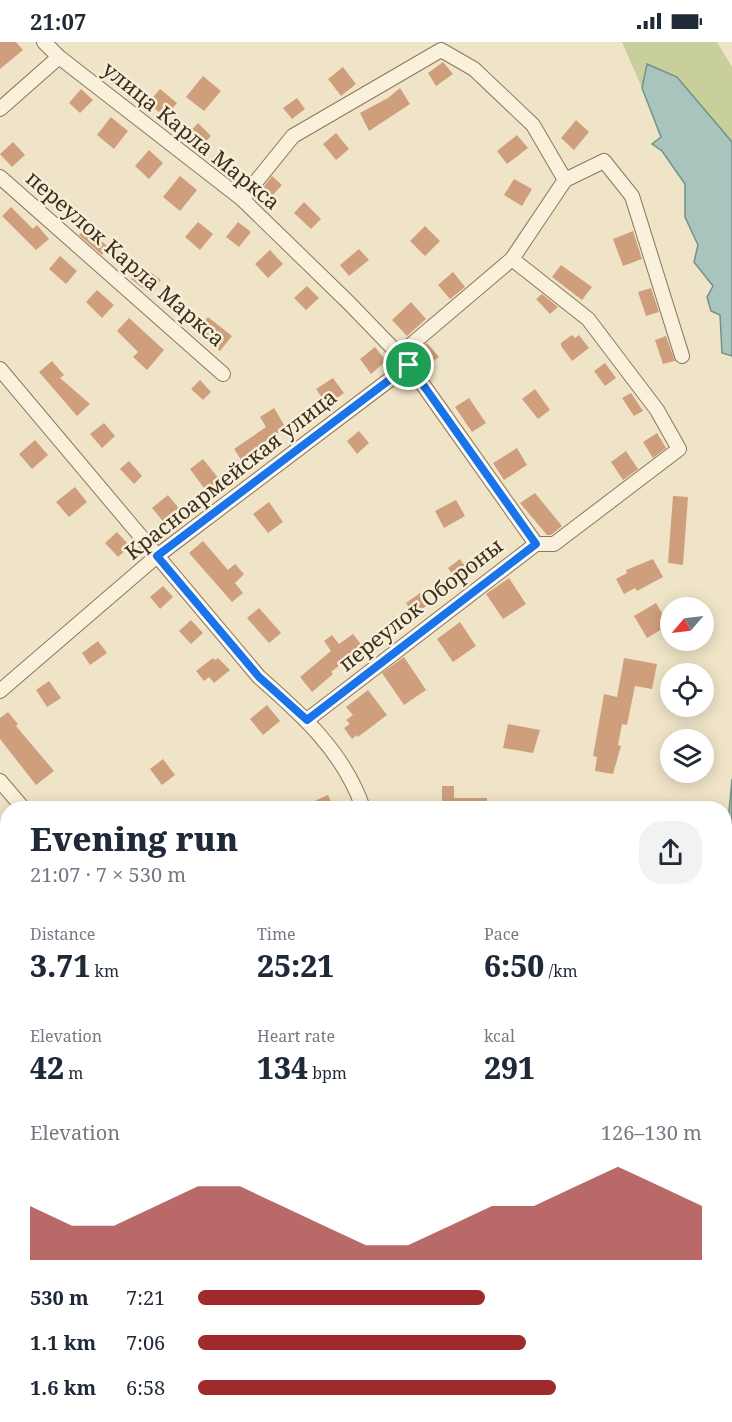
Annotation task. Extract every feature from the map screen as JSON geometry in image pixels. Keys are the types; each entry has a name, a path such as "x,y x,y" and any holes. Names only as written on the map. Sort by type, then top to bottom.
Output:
{"street":[{"name":"улица Карла Маркса","path":"44,42 59,57 242,200 349,303 404,360 536,544"},
{"path":"242,200 293,136 441,50 474,69 533,125 565,180 604,161 632,196 682,356"},
{"path":"0,109 59,57"},
{"name":"переулок Карла Маркса","path":"0,177 223,374"},
{"name":"Красноармейская улица","path":"0,691 157,556 404,360 512,259 565,180"},
{"name":"переулок Обороны","path":"307,720 536,544 554,544 679,448 657,410 588,320 512,259"},
{"path":"0,369 259,677 307,720 333,750 356,787 361,801"},
{"path":"0,781 17,801"}],"green space":[{"path":"622,42 717,42 732,67 732,142 677,77 647,64 642,88"}],"water":[{"path":"647,64 677,77 732,142 732,356 722,353 720,315 711,311 707,297 713,286 694,262 698,245 685,217 685,184 662,151 652,144 661,137 642,88"},
{"path":"732,779 732,801 730,801"}],"building":[{"path":"0,42 16,42 23,50 0,69"},
{"path":"443,62 453,74 436,86 428,73"},
{"path":"343,67 356,84 341,96 328,79"},
{"path":"203,76 221,91 204,111 186,97"},
{"path":"400,88 410,104 369,131 360,113 388,98"},
{"path":"81,89 93,100 80,113 69,103"},
{"path":"160,89 177,103 165,117 148,103"},
{"path":"297,98 305,109 292,119 283,108"},
{"path":"111,117 128,131 114,149 97,135"},
{"path":"576,120 589,132 574,150 561,138"},
{"path":"198,123 211,136 200,148 187,135"},
{"path":"336,133 349,149 336,160 323,144"},
{"path":"517,135 528,148 507,164 497,151"},
{"path":"13,142 25,155 12,167 0,154"},
{"path":"149,150 163,163 149,179 135,166"},
{"path":"180,176 197,190 180,211 163,197"},
{"path":"272,176 282,185 271,197 262,189"},
{"path":"514,179 532,189 522,206 504,195"},
{"path":"304,202 321,219 311,229 294,213"},
{"path":"11,207 33,229 37,225 49,239 36,250 2,216"},
{"path":"198,222 213,234 200,250 185,237"},
{"path":"238,222 251,232 239,247 226,237"},
{"path":"425,226 440,241 425,256 410,241"},
{"path":"86,227 108,247 102,255 79,235"},
{"path":"633,231 642,259 623,266 613,239"},
{"path":"359,249 369,260 349,276 340,265"},
{"path":"270,250 283,264 268,278 255,264"},
{"path":"60,256 77,271 66,284 49,269"},
{"path":"141,265 161,280 151,294 131,279"},
{"path":"561,265 592,287 582,300 552,277"},
{"path":"453,272 465,287 450,299 438,285"},
{"path":"307,286 319,298 306,310 294,298"},
{"path":"651,288 659,312 646,316 638,292"},
{"path":"97,290 114,305 102,318 86,302"},
{"path":"542,294 558,307 550,314 536,299"},
{"path":"411,302 426,319 407,336 392,320"},
{"path":"208,317 232,336 220,351 196,331"},
{"path":"129,318 164,350 147,370 133,357 138,352 117,331"},
{"path":"572,335 575,338 579,335 589,348 572,361 561,343"},
{"path":"666,336 675,361 663,364 655,340"},
{"path":"427,343 439,357 427,366 416,352"},
{"path":"375,347 386,361 371,374 360,359"},
{"path":"52,361 64,375 60,378 90,404 77,416 39,372"},
{"path":"605,363 616,378 605,386 594,371"},
{"path":"333,378 344,393 327,405 316,389"},
{"path":"200,380 211,392 203,400 191,389"},
{"path":"535,389 550,410 538,419 522,399"},
{"path":"631,393 643,411 634,416 622,398"},
{"path":"469,398 486,423 472,432 455,407"},
{"path":"274,408 286,428 264,442 267,447 244,464 234,449 266,427 260,417"},
{"path":"104,423 115,436 102,448 90,434"},
{"path":"359,431 369,443 357,454 347,441"},
{"path":"657,433 666,448 653,458 643,442"},
{"path":"35,440 48,455 32,469 19,454"},
{"path":"517,448 527,465 504,480 493,463"},
{"path":"626,451 638,469 623,480 611,462"},
{"path":"203,459 223,484 209,495 190,469"},
{"path":"129,461 142,476 134,484 120,469"},
{"path":"75,487 87,502 69,517 56,502"},
{"path":"535,493 562,526 551,535 547,535 520,503"},
{"path":"168,495 181,511 166,525 152,508"},
{"path":"673,496 688,497 683,565 668,563"},
{"path":"456,500 465,516 444,528 435,511"},
{"path":"269,502 283,522 268,533 253,514"},
{"path":"117,532 130,546 118,557 105,543"},
{"path":"203,541 228,570 235,564 244,574 235,583 243,593 232,602 189,553"},
{"path":"460,559 463,564 468,560 476,570 464,580 460,576 456,579 448,568"},
{"path":"653,559 663,577 637,591 635,588 624,594 616,579 627,573 626,570"},
{"path":"509,578 526,604 503,619 486,594"},
{"path":"163,586 173,597 160,609 150,597"},
{"path":"420,593 429,604 414,615 406,603"},
{"path":"656,603 660,610 660,630 647,638 634,616"},
{"path":"259,608 281,633 269,643 247,618"},
{"path":"191,620 203,633 191,644 179,631"},
{"path":"460,622 476,646 453,662 437,639"},
{"path":"353,634 363,647 331,672 333,674 312,692 300,677 331,651 324,641 332,635 339,644"},
{"path":"98,641 107,653 90,665 82,653"},
{"path":"404,657 426,690 404,705 382,673"},
{"path":"213,658 215,660 218,658 230,670 214,683 209,677 204,681 196,671"},
{"path":"624,658 657,664 652,689 635,686 627,725 622,724 618,745 621,746 613,774 595,771 597,757 593,756 604,694 617,697"},
{"path":"49,681 61,698 47,707 36,690"},
{"path":"368,690 387,715 352,739 344,728 350,724 346,720 353,715 346,707"},
{"path":"267,705 280,721 263,735 250,719"},
{"path":"8,712 18,724 16,726 54,771 36,785 0,739 0,718"},
{"path":"508,724 540,730 533,753 503,748"},
{"path":"163,759 175,775 162,785 150,769"},
{"path":"442,786 454,786 454,798 487,798 487,801 442,801"},
{"path":"328,795 331,801 315,801"}],"route":[{"path":"409,365 536,544 307,720 259,677 157,556 409,365"}]}
